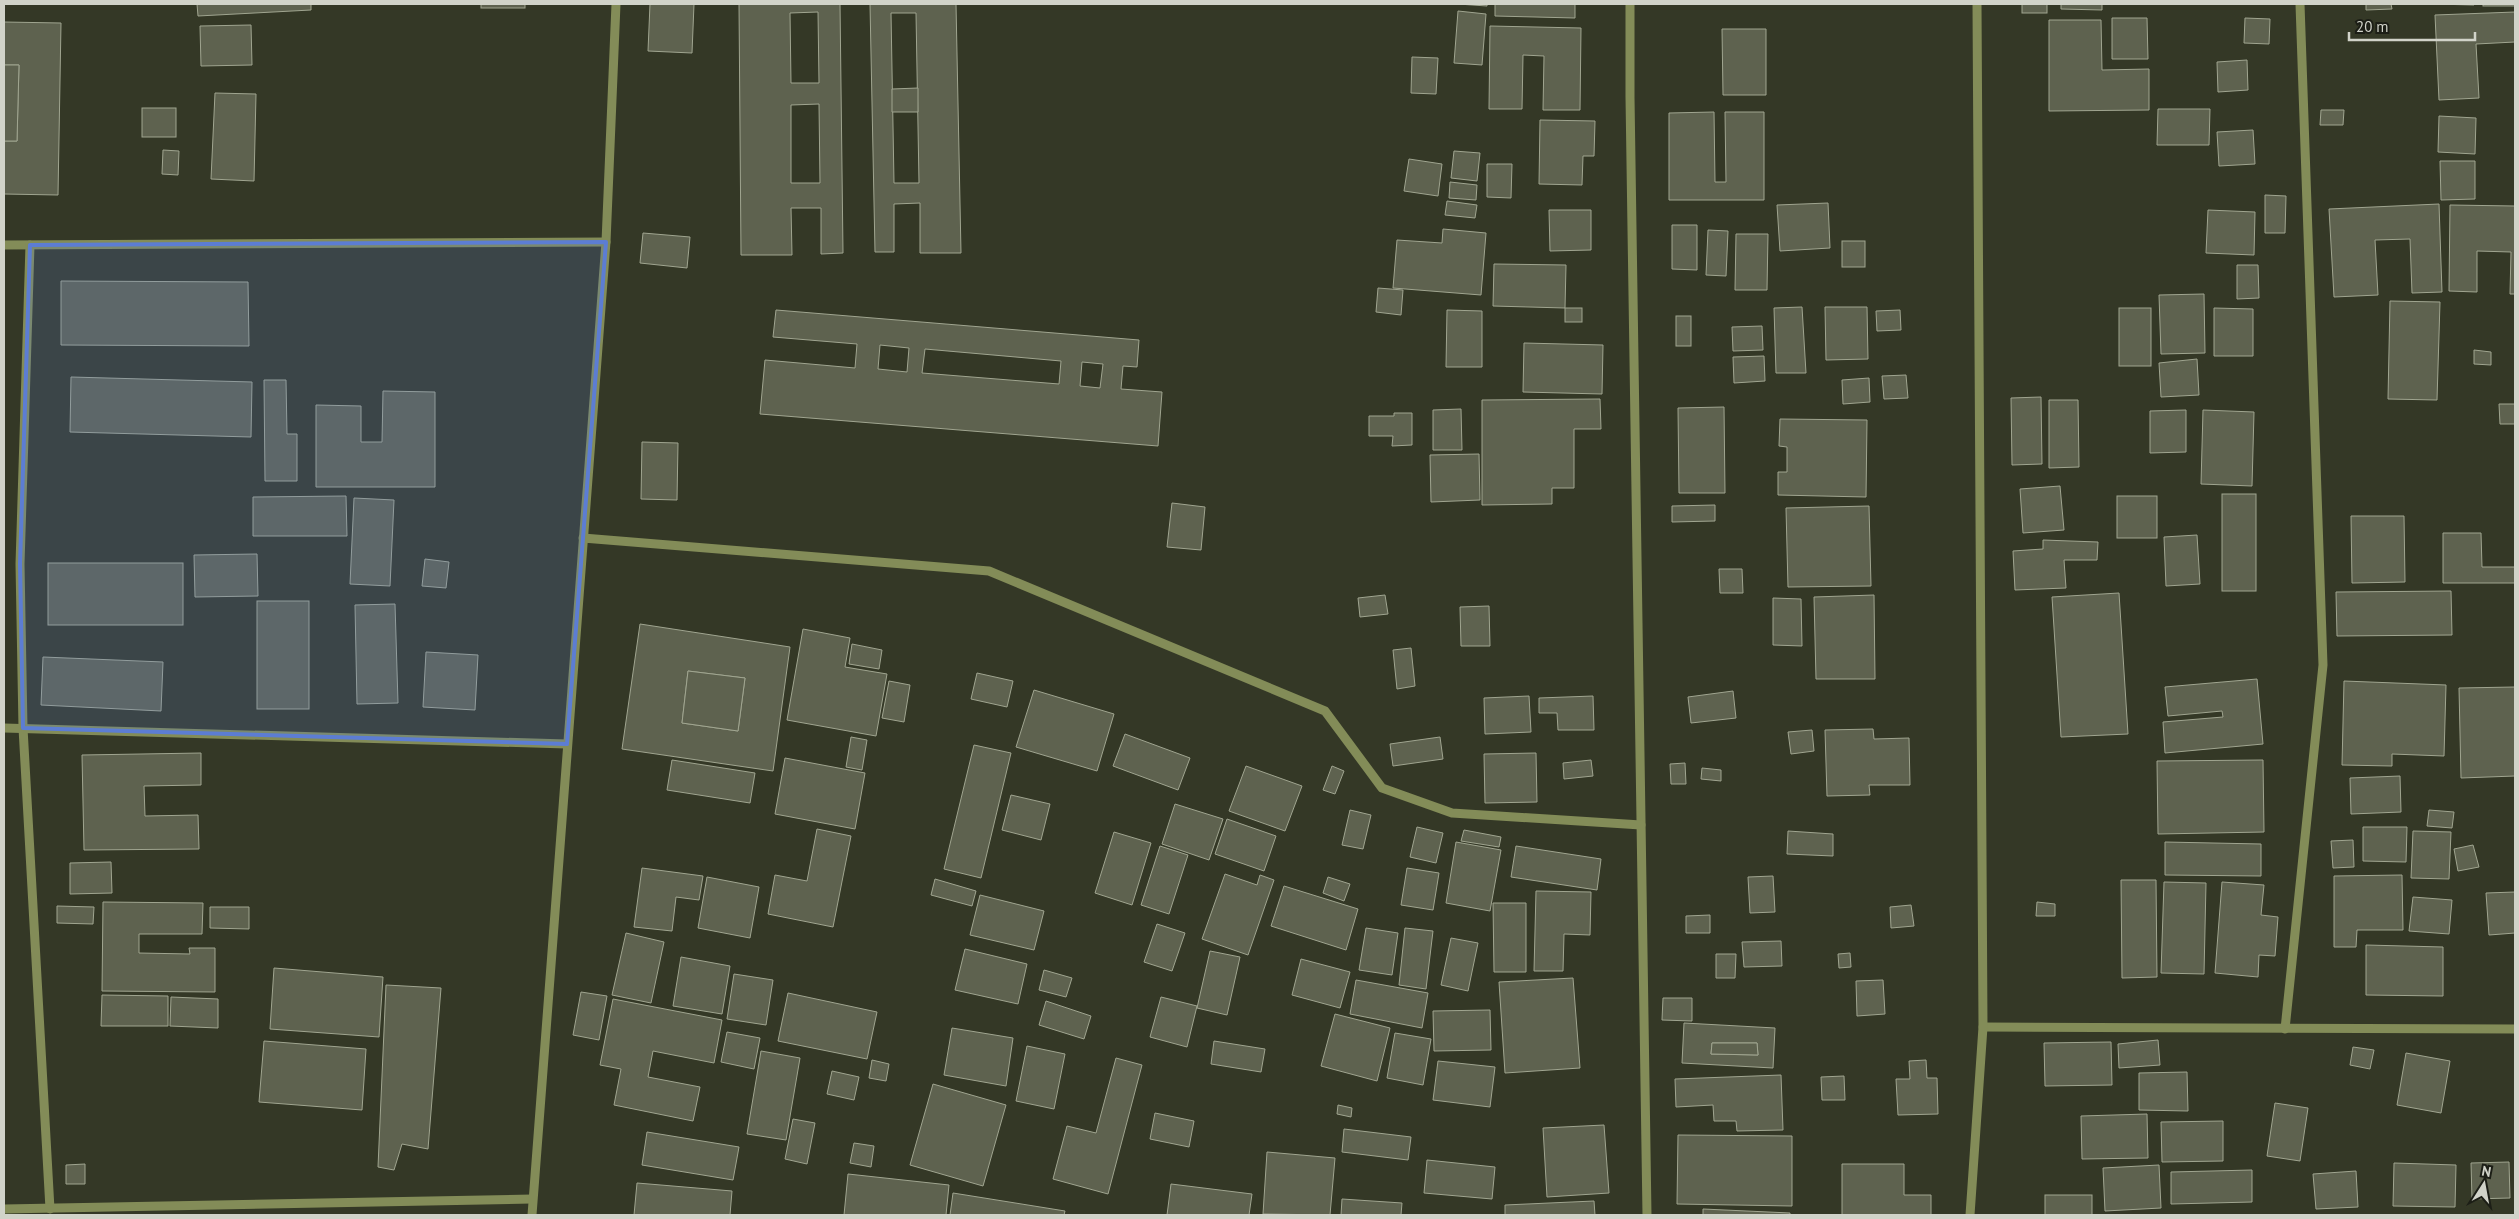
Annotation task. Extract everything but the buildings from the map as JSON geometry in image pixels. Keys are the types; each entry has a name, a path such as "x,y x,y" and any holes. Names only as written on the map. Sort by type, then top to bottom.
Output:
{"street":[{"path":"532,1215 606,242 616,4"},
{"path":"1630,4 1630,116 1647,1215"},
{"path":"1970,1215 1983,1027 1977,4"},
{"path":"2285,1029 2323,665 2300,4"},
{"path":"4,245 606,242"},
{"path":"30,245 20,564 23,728 50,1209"},
{"path":"583,538 989,571 1325,712 1382,788 1452,814 1641,825"},
{"path":"4,728 567,744"},
{"path":"1983,1027 2515,1029"},
{"path":"4,1210 532,1199"}],"highlighted area":[{"path":"606,242 567,744 23,728 20,564 30,245"}]}
